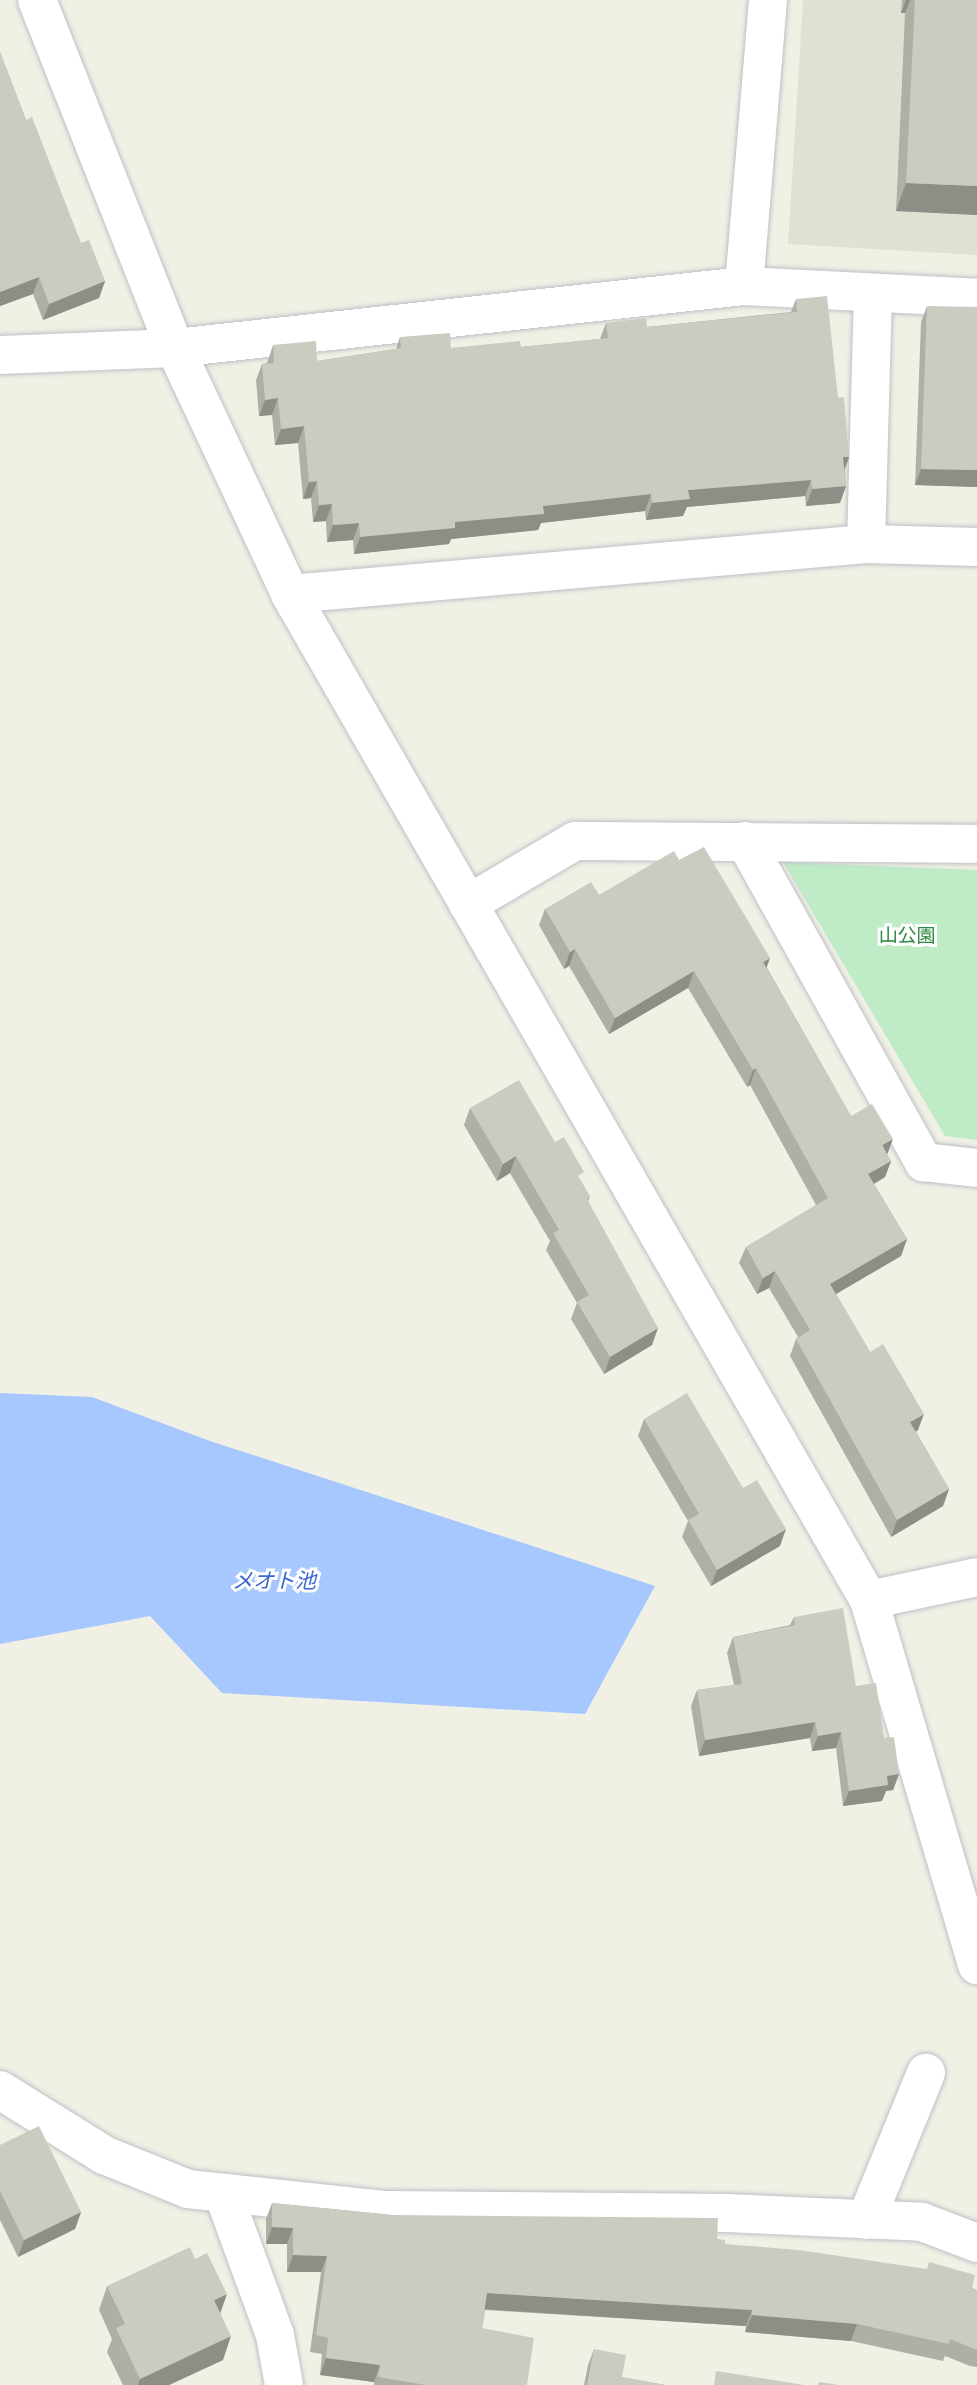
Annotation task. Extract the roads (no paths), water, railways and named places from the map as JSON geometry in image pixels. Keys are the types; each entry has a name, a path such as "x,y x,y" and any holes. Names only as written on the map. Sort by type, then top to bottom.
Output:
{"street":[{"path":"37,0 175,348 290,594 869,1600 963,1862 977,1965"},
{"path":"744,286 768,0"},
{"path":"0,355 175,348 744,286 977,298"},
{"path":"866,544 873,293"},
{"path":"290,594 866,544 977,547"},
{"path":"468,904 575,841 977,844"},
{"path":"745,841 924,1162 977,1168"},
{"path":"869,1600 977,1577"},
{"path":"866,2220 926,2073"},
{"path":"0,2090 104,2155 188,2189 386,2210 727,2213 922,2222 977,2243"},
{"path":"223,2193 275,2335 284,2385"}],"water":[{"name":"メオト池","path":"0,1393 92,1397 210,1441 655,1586 585,1714 222,1693 150,1616 0,1644"}],"park label":[{"name":"山公園","path":"907,937"}]}
